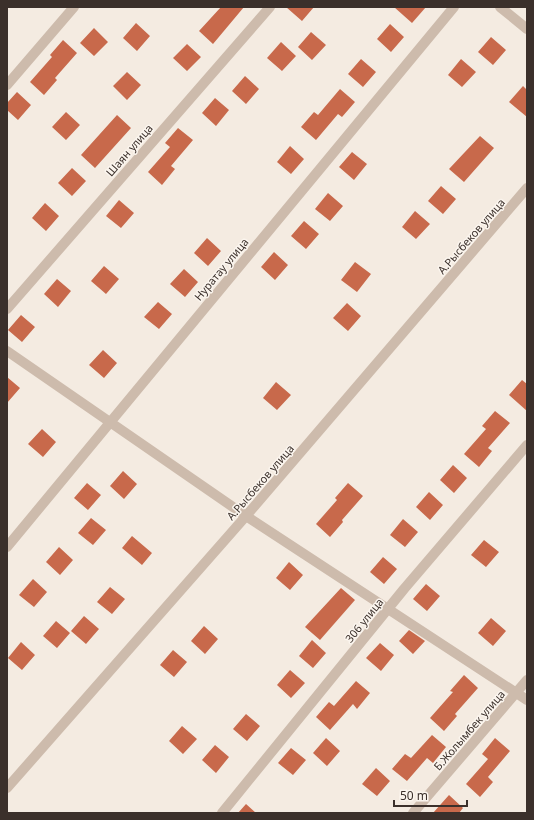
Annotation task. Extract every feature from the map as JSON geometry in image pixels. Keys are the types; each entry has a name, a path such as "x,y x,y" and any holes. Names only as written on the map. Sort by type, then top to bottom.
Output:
{"street":[{"path":"7,85 74,7"},
{"name":"Шаян улица","path":"7,309 270,7"},
{"name":"Нуратау улица","path":"7,547 454,7"},
{"path":"500,7 527,29"},
{"name":"А.Рысбеков улица","path":"7,788 246,516 527,188"},
{"path":"7,351 246,516 527,700"},
{"name":"306 улица","path":"222,813 388,609 527,444"},
{"name":"Б.Жолымбек улица","path":"413,813 527,680"}],"building":[{"path":"221,7 244,7 213,44 199,31"},
{"path":"286,7 314,7 302,21"},
{"path":"394,7 426,7 412,23"},
{"path":"136,23 150,36 137,51 123,38"},
{"path":"390,24 404,37 391,52 377,39"},
{"path":"94,28 108,42 94,56 80,43"},
{"path":"311,32 326,45 312,60 298,47"},
{"path":"491,37 506,50 493,65 478,52"},
{"path":"63,40 77,53 55,78 57,80 44,95 30,82 52,57 50,55"},
{"path":"281,42 296,56 282,71 267,58"},
{"path":"187,44 201,57 187,71 173,58"},
{"path":"361,59 376,72 363,87 348,74"},
{"path":"461,59 476,72 462,87 448,75"},
{"path":"127,72 141,85 127,100 113,86"},
{"path":"245,76 259,89 246,104 232,91"},
{"path":"523,86 527,90 527,117 509,102"},
{"path":"340,89 355,102 342,117 338,114 316,140 301,127 314,112 318,115"},
{"path":"17,92 31,105 18,120 7,110 7,103"},
{"path":"215,98 229,110 216,126 202,113"},
{"path":"66,112 80,125 66,140 52,127"},
{"path":"117,115 131,128 95,168 81,155"},
{"path":"178,128 193,140 171,166 175,169 162,185 148,172 170,147 165,143"},
{"path":"480,136 494,148 464,182 449,169"},
{"path":"290,146 304,159 291,174 277,162"},
{"path":"352,152 367,164 354,180 339,167"},
{"path":"72,168 86,181 72,196 58,183"},
{"path":"441,186 456,199 443,214 428,201"},
{"path":"328,193 343,206 330,221 315,209"},
{"path":"119,200 134,213 121,228 106,216"},
{"path":"45,203 59,216 46,231 32,218"},
{"path":"415,211 430,224 416,239 402,227"},
{"path":"304,221 319,234 306,249 291,236"},
{"path":"207,238 221,251 208,266 194,253"},
{"path":"274,252 288,265 275,280 261,267"},
{"path":"355,262 371,274 357,292 341,280"},
{"path":"104,266 119,279 106,294 91,281"},
{"path":"184,269 198,282 185,297 170,284"},
{"path":"57,279 71,291 58,307 44,294"},
{"path":"158,302 172,314 159,329 144,317"},
{"path":"347,303 361,316 348,331 333,318"},
{"path":"21,315 35,327 22,342 8,330"},
{"path":"103,350 117,363 104,378 89,365"},
{"path":"7,377 20,388 7,403"},
{"path":"522,380 527,384 527,411 509,395"},
{"path":"276,382 291,395 277,410 263,398"},
{"path":"495,411 510,423 488,448 492,451 479,467 464,454 486,429 482,426"},
{"path":"42,429 56,442 43,457 28,444"},
{"path":"453,465 467,478 454,493 440,480"},
{"path":"123,471 137,484 124,499 110,486"},
{"path":"87,483 101,495 88,510 74,498"},
{"path":"348,483 363,496 342,520 343,522 330,537 316,524 337,500 335,498"},
{"path":"429,492 443,505 430,520 416,507"},
{"path":"91,518 106,530 93,545 78,533"},
{"path":"403,519 418,532 405,547 390,535"},
{"path":"132,536 152,553 142,565 122,548"},
{"path":"484,540 499,552 486,567 471,555"},
{"path":"59,547 73,560 60,575 46,562"},
{"path":"383,557 397,569 384,584 370,572"},
{"path":"289,562 303,575 290,590 276,578"},
{"path":"33,579 47,592 34,607 19,595"},
{"path":"426,584 440,596 427,611 413,599"},
{"path":"110,587 125,599 112,614 97,602"},
{"path":"341,588 355,600 320,640 305,627"},
{"path":"84,616 99,629 86,644 71,631"},
{"path":"491,618 506,631 493,646 478,633"},
{"path":"56,621 70,633 57,648 43,636"},
{"path":"204,626 218,639 205,654 191,641"},
{"path":"409,630 425,641 413,654 399,641"},
{"path":"312,640 326,653 313,668 299,656"},
{"path":"21,642 35,655 22,670 8,658"},
{"path":"380,643 394,655 381,671 366,658"},
{"path":"173,650 187,662 174,677 160,665"},
{"path":"290,670 305,683 291,698 277,685"},
{"path":"464,675 478,688 455,714 457,716 444,731 430,718 453,692 450,691"},
{"path":"356,681 370,693 357,709 353,704 330,730 316,717 329,702 334,706"},
{"path":"246,714 260,726 247,741 233,729"},
{"path":"182,726 197,739 183,754 169,741"},
{"path":"432,735 446,747 433,763 427,758 407,781 392,769 405,754 411,758"},
{"path":"326,738 340,751 327,766 313,753"},
{"path":"495,738 510,751 488,777 493,782 480,797 466,784 488,759 482,754"},
{"path":"215,745 229,757 216,773 202,760"},
{"path":"291,748 306,760 293,775 278,763"},
{"path":"376,768 390,781 377,796 362,784"},
{"path":"449,795 463,808 459,813 433,813"},
{"path":"246,804 256,813 238,813"}]}
